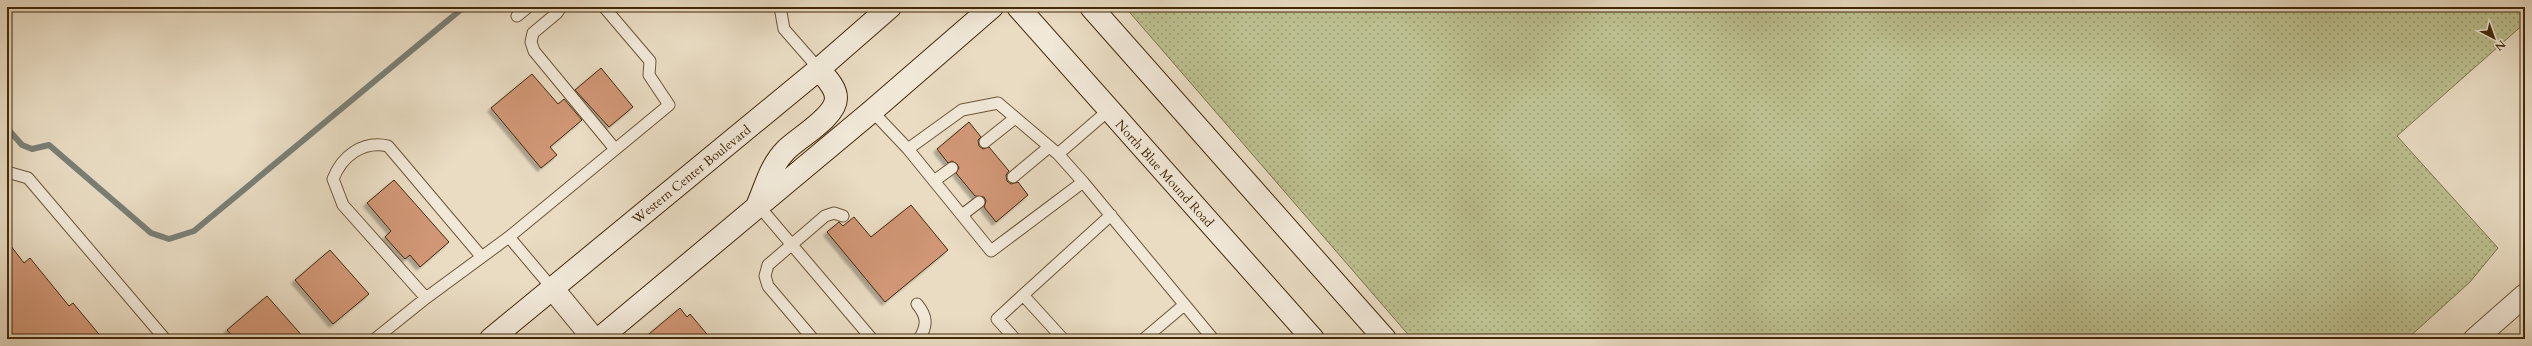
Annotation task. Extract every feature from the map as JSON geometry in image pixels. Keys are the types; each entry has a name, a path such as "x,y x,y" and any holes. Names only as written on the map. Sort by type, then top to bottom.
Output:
{"main road":[{"name":"Western Center Boulevard","path":"491,339 819,69 890,7"},
{"path":"599,339 872,111 992,7"},
{"name":"North Blue Mound Road","path":"1018,7 1307,337"},
{"path":"1091,7 1385,339"},
{"path":"758,206 772,167 786,150 823,120 835,104 836,97 832,86 819,69"},
{"path":"552,288 594,339"},
{"path":"2475,339 2525,295"}],"lane":[{"path":"517,16 528,7"},
{"path":"561,7 557,13 533,33 531,42 534,51 615,149"},
{"path":"376,339 426,298 481,256 509,237 669,105 649,76 650,61 604,7"},
{"path":"780,7 784,29 819,69"},
{"path":"908,149 962,110 998,103 1058,154 1111,215 1213,339"},
{"path":"1058,154 1109,110"},
{"path":"872,111 908,149 991,251 1083,182"},
{"path":"985,142 1015,118"},
{"path":"426,298 343,205 333,179 338,168 347,157 376,143 388,146 481,256"},
{"path":"1013,177 1049,147"},
{"path":"934,181 952,168"},
{"path":"7,172 28,178 165,339"},
{"path":"962,215 979,202"},
{"path":"758,206 872,339"},
{"path":"813,339 768,286 765,276 768,265 825,216 834,213 843,216"},
{"path":"1015,339 997,319 1111,215"},
{"path":"509,237 552,288"},
{"path":"1023,295 1063,339"},
{"path":"917,304 924,312 926,321 919,339"},
{"path":"1144,339 1184,305"}],"green space":[{"path":"1125,7 2525,7 2525,23 2397,136 2498,248 2470,282 2407,339 1412,339"}],"building":[{"path":"601,68 633,107 609,127 575,90"},
{"path":"532,74 558,104 564,99 582,120 550,147 557,155 541,168 491,108"},
{"path":"969,122 981,137 978,140 979,146 983,149 989,147 1009,171 1006,175 1007,181 1011,184 1018,182 1028,195 996,222 984,207 986,201 984,197 975,196 956,173 959,168 957,164 952,161 948,163 937,149"},
{"path":"394,180 449,242 420,267 410,255 405,259 385,237 391,231 367,203"},
{"path":"911,205 948,250 885,302 827,232 839,222 843,226 854,217 871,237"},
{"path":"7,241 24,263 30,258 69,306 73,303 103,339 7,339"},
{"path":"330,250 369,294 333,324 295,280"},
{"path":"267,296 305,339 235,339 227,330"},
{"path":"680,308 687,317 690,314 711,339 643,339"}],"waterway":[{"path":"7,128 22,145 32,149 49,145 151,233 169,239 194,231 464,7"}]}
